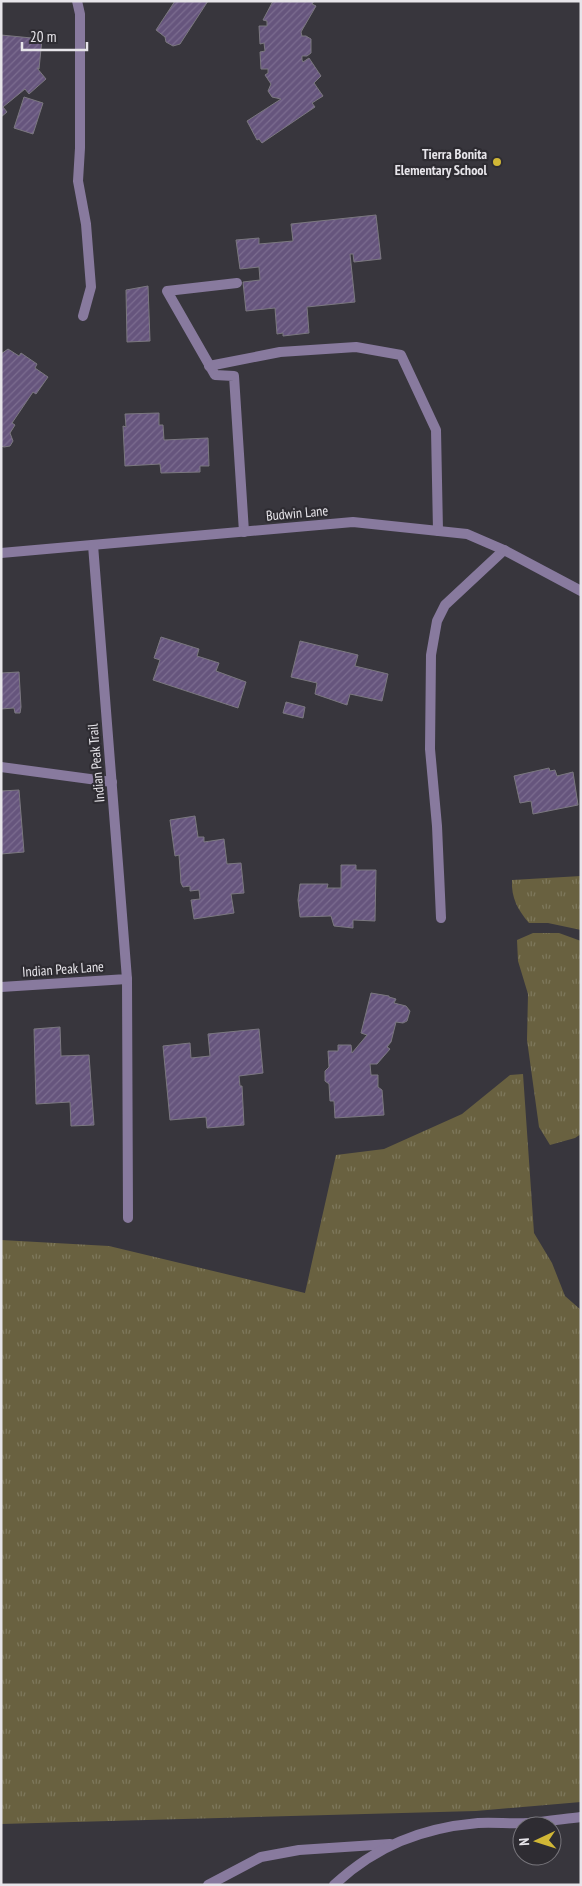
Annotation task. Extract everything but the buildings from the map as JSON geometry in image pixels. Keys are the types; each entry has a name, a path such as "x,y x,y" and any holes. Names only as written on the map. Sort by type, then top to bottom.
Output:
{"street":[{"path":"77,1 80,14 78,181 86,224 91,287 83,316"},
{"path":"237,283 167,291 215,376 234,376 244,532"},
{"path":"209,366 280,352 356,346 401,355 436,430 438,531"},
{"name":"Budwin Lane","path":"1,553 353,522 467,534 504,550 581,591"},
{"name":"Indian Peak Trail","path":"93,545 127,979 128,1218"},
{"path":"441,918 438,826 430,749 431,655 438,621 445,605 504,550"},
{"path":"1,767 112,782"},
{"name":"Indian Peak Lane","path":"1,987 127,979"},
{"path":"208,1885 261,1857 299,1850 390,1844 442,1827 480,1823 528,1823 581,1817"},
{"path":"334,1885 353,1868 390,1844"}],"green space":[{"path":"581,876 581,930 548,923 529,923 516,903 512,880"},
{"path":"533,933 559,933 581,941 581,1134 575,1138 550,1145 539,1127 527,1040 528,994 518,961 517,940"},
{"path":"523,1074 534,1233 552,1263 565,1296 581,1310 581,1802 476,1811 1,1824 1,1240 109,1246 305,1293 336,1155 384,1149 462,1114 510,1075"}],"place":[{"name":"Tierra Bonita Elementary School","path":"497,162"}]}
